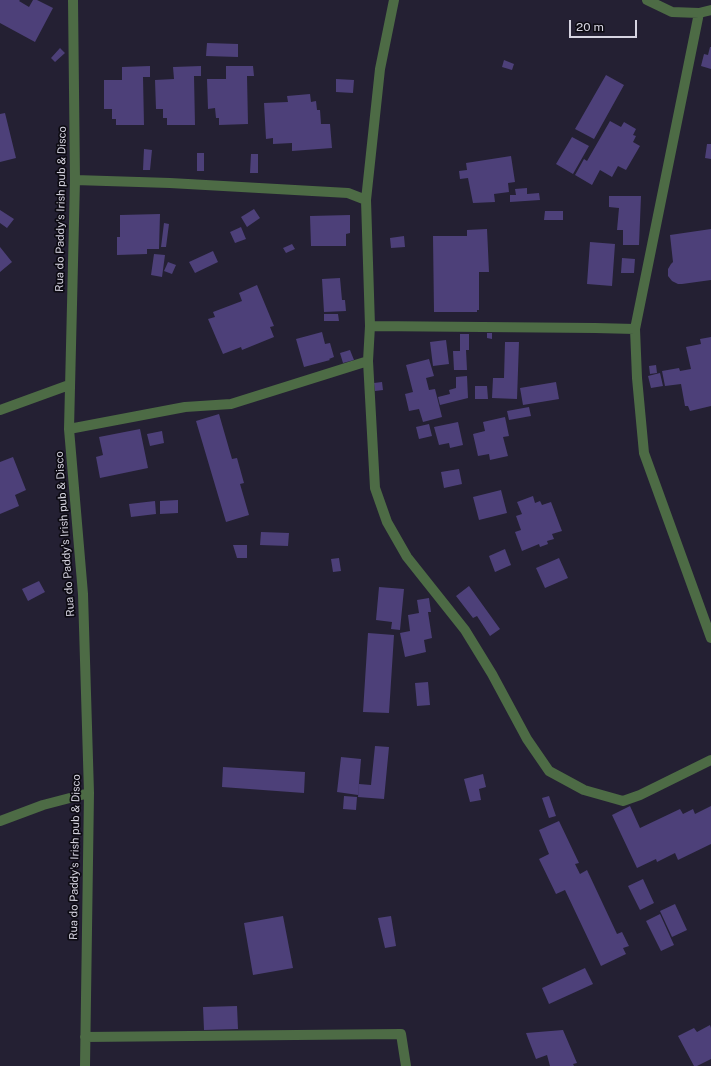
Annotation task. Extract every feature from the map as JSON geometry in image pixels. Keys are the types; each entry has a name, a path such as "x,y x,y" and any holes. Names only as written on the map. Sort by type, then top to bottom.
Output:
{"street":[{"name":"Rua do Paddy's Irish pub & Disco","path":"73,0 75,180 69,429 82,594 89,793 85,1066"},
{"path":"394,0 380,69 366,200 370,326 368,361 375,488 387,522 407,557 465,630 492,674 527,738 549,771 584,790 623,801 640,795 711,760"},
{"path":"647,0 672,12 699,13 711,10"},
{"path":"699,13 635,329 637,378 644,453 711,638"},
{"path":"75,180 170,183 348,193 366,200"},
{"path":"370,326 635,329"},
{"path":"69,429 185,407 231,404 368,361"},
{"path":"0,410 69,385"},
{"path":"0,821 43,805 89,793"},
{"path":"85,1037 401,1034 406,1066"}],"building":[{"path":"0,0 20,0 19,1 29,7 33,0 37,0 53,8 35,42 0,23"},
{"path":"207,43 238,44 238,57 206,56"},
{"path":"710,47 711,69 701,66 704,54 708,55"},
{"path":"60,48 65,53 55,62 51,58"},
{"path":"504,60 514,64 512,70 502,67"},
{"path":"150,66 150,77 143,77 144,125 116,125 116,119 112,119 112,109 104,109 104,80 122,80 122,67"},
{"path":"201,66 201,76 194,76 195,125 167,125 167,118 163,118 163,109 156,109 155,80 174,79 173,67"},
{"path":"226,66 253,66 254,76 247,76 248,124 219,125 219,118 216,118 215,108 208,109 207,79 226,79"},
{"path":"606,75 624,85 594,139 575,129"},
{"path":"336,79 354,80 353,93 336,92"},
{"path":"310,94 311,102 316,101 317,110 320,110 321,124 330,124 332,148 292,151 292,143 273,144 273,138 266,139 264,103 288,102 287,96"},
{"path":"5,113 16,158 0,162 0,114"},
{"path":"610,121 621,127 624,122 636,129 633,135 636,136 633,142 640,146 626,170 618,166 612,177 600,170 592,185 575,175 584,159 587,161"},
{"path":"572,137 589,146 573,174 556,164"},
{"path":"707,144 711,144 711,159 705,158"},
{"path":"144,149 152,150 150,170 143,170"},
{"path":"197,153 204,153 204,171 197,171"},
{"path":"251,154 258,154 258,173 250,173"},
{"path":"511,156 515,182 508,183 509,192 494,194 495,202 473,203 468,178 460,179 459,171 467,170 466,163"},
{"path":"527,188 527,194 539,193 540,200 510,202 510,195 516,195 515,189"},
{"path":"609,196 641,196 639,245 623,245 623,230 617,230 619,208 609,207"},
{"path":"254,209 260,218 247,227 241,217"},
{"path":"0,210 14,219 7,228 0,223"},
{"path":"545,211 563,211 563,220 544,220"},
{"path":"160,214 159,249 147,249 147,254 117,255 117,237 120,237 120,215"},
{"path":"350,215 350,233 346,234 346,246 311,246 310,216"},
{"path":"164,223 169,224 166,247 161,247"},
{"path":"241,227 246,239 235,243 230,232"},
{"path":"487,229 489,272 479,272 479,310 477,310 477,312 434,312 433,236 467,236 467,230"},
{"path":"711,229 711,280 682,284 672,281 668,276 668,269 673,262 670,235"},
{"path":"404,236 405,247 391,248 390,238"},
{"path":"590,242 615,244 612,286 587,284"},
{"path":"292,244 295,249 286,253 283,248"},
{"path":"0,247 12,262 0,272"},
{"path":"213,251 218,262 195,273 189,262"},
{"path":"154,254 165,255 162,277 151,275"},
{"path":"622,258 635,259 634,273 621,273"},
{"path":"168,262 176,265 172,274 164,271"},
{"path":"340,278 342,300 345,300 346,311 324,312 322,279"},
{"path":"257,285 274,326 270,327 274,337 242,350 241,347 223,354 208,319 215,317 213,312 242,301 239,293"},
{"path":"324,314 338,314 339,321 324,321"},
{"path":"322,332 325,344 330,343 334,357 329,359 330,360 304,367 296,339"},
{"path":"487,333 492,333 492,339 487,338"},
{"path":"460,334 469,334 469,350 466,350 467,370 454,370 453,351 460,351"},
{"path":"711,337 711,406 690,411 688,406 685,406 681,384 665,386 662,371 679,368 680,371 691,369 686,347 701,344 700,339"},
{"path":"446,340 449,364 433,366 430,342"},
{"path":"505,342 519,342 517,399 492,398 493,378 504,378"},
{"path":"350,350 354,360 343,363 340,353"},
{"path":"429,359 434,376 426,378 429,390 435,389 442,417 423,422 419,409 409,411 405,394 413,392 406,365"},
{"path":"656,365 657,373 650,374 649,366"},
{"path":"660,373 663,386 651,388 648,376"},
{"path":"467,376 468,398 440,405 438,397 450,394 449,390 456,388 456,377"},
{"path":"382,382 383,390 375,391 374,383"},
{"path":"556,382 559,399 523,405 520,388"},
{"path":"475,386 487,386 488,399 475,399"},
{"path":"529,407 531,416 509,420 507,411"},
{"path":"219,414 232,459 237,458 244,483 240,484 249,515 226,522 196,421"},
{"path":"505,417 509,436 503,437 508,456 490,460 489,454 478,456 473,434 485,431 483,422"},
{"path":"458,422 463,445 450,448 449,443 439,445 434,427"},
{"path":"429,424 432,436 419,439 416,427"},
{"path":"140,429 148,468 100,478 96,457 103,455 99,437"},
{"path":"162,431 164,443 150,446 147,434"},
{"path":"13,457 26,490 15,495 19,506 0,514 0,462"},
{"path":"459,469 462,484 444,488 441,472"},
{"path":"501,490 507,513 479,520 473,497"},
{"path":"533,496 535,503 540,501 542,505 551,502 562,531 552,534 554,539 547,541 548,544 540,547 539,544 522,551 515,532 521,530 516,516 522,514 517,502"},
{"path":"178,500 178,513 160,514 160,501"},
{"path":"155,501 156,514 131,517 129,504"},
{"path":"261,532 289,533 288,546 260,545"},
{"path":"233,545 247,545 247,558 237,558"},
{"path":"505,549 511,565 495,572 489,556"},
{"path":"339,558 341,571 333,572 331,559"},
{"path":"559,558 568,578 545,588 536,568"},
{"path":"39,581 45,592 28,601 22,589"},
{"path":"469,586 500,629 490,636 477,616 473,618 456,596"},
{"path":"379,587 404,589 400,630 391,629 392,622 376,620"},
{"path":"429,598 431,612 428,612 432,638 424,640 426,652 405,657 400,633 410,631 408,615 419,613 417,600"},
{"path":"368,633 394,635 389,713 363,712"},
{"path":"428,682 430,705 417,706 415,683"},
{"path":"375,746 389,747 384,799 358,797 359,784 371,785"},
{"path":"341,757 361,759 358,795 337,792"},
{"path":"223,767 305,772 304,793 222,787"},
{"path":"483,774 486,787 479,789 481,800 470,802 464,779"},
{"path":"344,796 357,797 356,810 343,809"},
{"path":"549,796 556,816 549,818 542,798"},
{"path":"630,806 640,828 680,809 683,814 693,809 695,814 711,806 711,844 678,860 675,853 657,862 656,859 637,868 612,815"},
{"path":"559,821 579,863 575,864 580,874 587,870 617,934 622,932 629,946 623,948 626,954 601,966 565,890 556,894 539,859 549,854 539,830"},
{"path":"643,879 654,903 640,910 628,886"},
{"path":"675,904 687,930 672,937 660,911"},
{"path":"660,914 674,945 661,951 646,921"},
{"path":"283,916 293,968 253,975 244,923"},
{"path":"391,916 396,946 385,948 378,918"},
{"path":"585,968 593,984 549,1004 542,988"},
{"path":"237,1006 238,1029 204,1030 203,1007"},
{"path":"710,1025 711,1059 694,1066 678,1036 694,1028 697,1032"},
{"path":"563,1030 577,1063 573,1064 574,1066 550,1066 547,1055 536,1059 526,1033"}]}
